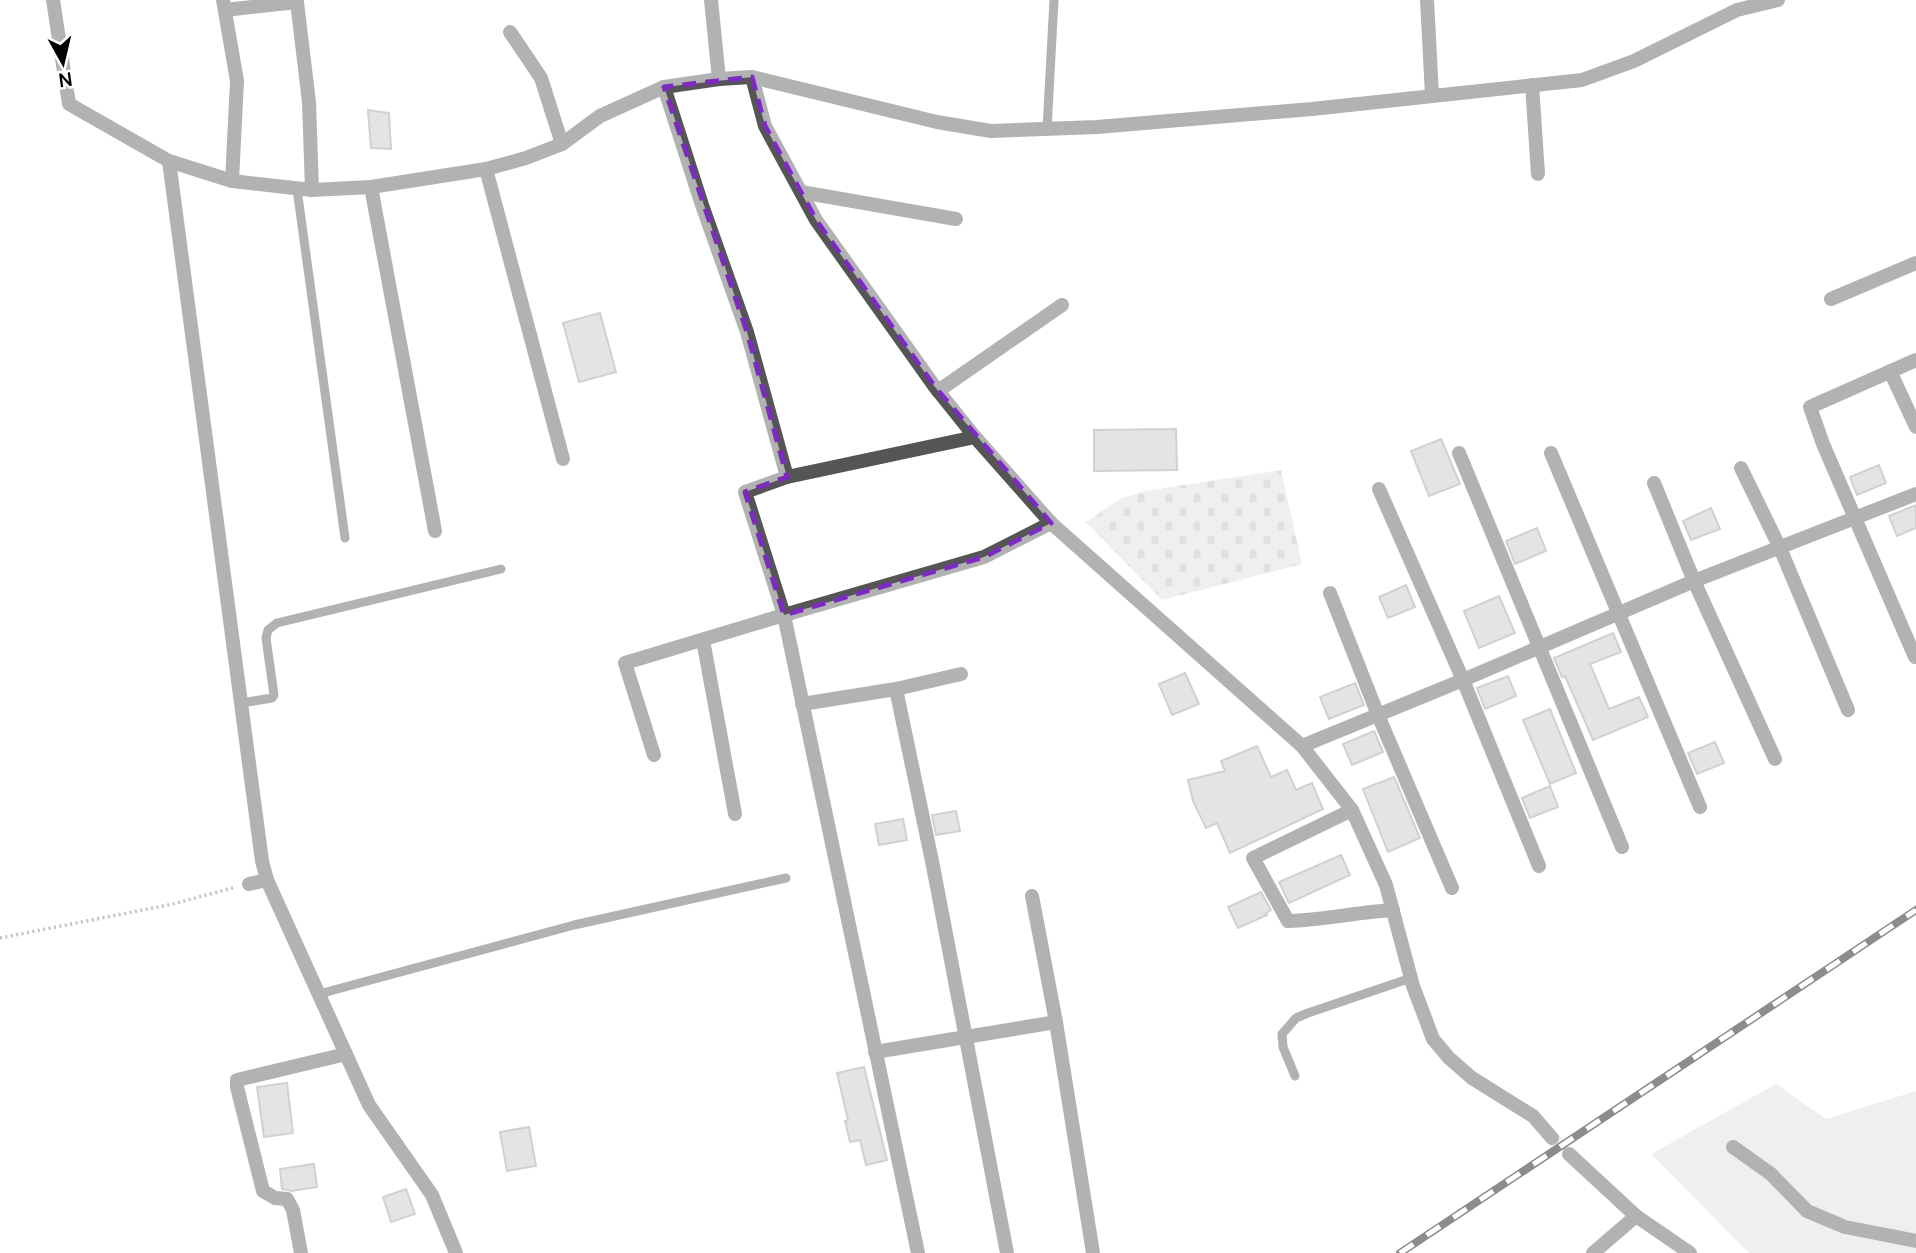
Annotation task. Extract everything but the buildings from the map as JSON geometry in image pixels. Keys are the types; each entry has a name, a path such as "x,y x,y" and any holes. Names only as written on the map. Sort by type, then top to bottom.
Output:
{"street":[{"path":"53,0 69,104 169,161 232,181 305,190 370,187 486,169 562,144 600,116 664,87 719,79 752,77 937,122 991,131 1097,127 1299,110 1582,80 1634,61 1736,5 1778,0"},
{"path":"711,0 719,79"},
{"path":"1427,0 1432,95"},
{"path":"232,181 237,81 224,5 301,1 309,102 305,190"},
{"path":"510,32 541,78 562,144"},
{"path":"752,77 765,126 816,220 938,391 1051,523 1302,746 1352,810 1386,885 1411,978 1433,1039 1449,1058 1472,1078 1533,1116 1552,1138"},
{"path":"1532,85 1538,174"},
{"path":"664,87 747,332 787,477"},
{"path":"169,161 262,861 267,880 369,1105 432,1195 456,1253"},
{"path":"486,169 563,459"},
{"path":"370,187 435,531"},
{"path":"801,192 956,219"},
{"path":"1831,299 1916,263"},
{"path":"938,391 1062,305"},
{"path":"1915,657 1823,444 1810,407 1916,360"},
{"path":"1890,371 1916,428"},
{"path":"918,1253 784,615 745,492 787,477 975,436"},
{"path":"1459,453 1622,847"},
{"path":"1550,453 1700,807"},
{"path":"1741,468 1780,548 1848,710"},
{"path":"1654,483 1774,759"},
{"path":"1380,489 1463,680 1539,866"},
{"path":"1302,746 1695,581 1916,494"},
{"path":"654,755 625,663 984,557 1051,523"},
{"path":"1330,593 1378,715 1452,888"},
{"path":"703,640 735,814"},
{"path":"802,704 896,689 961,674"},
{"path":"896,689 933,866 1007,1253"},
{"path":"1352,810 1253,858 1288,922 1393,910"},
{"path":"249,884 267,880"},
{"path":"1032,896 1056,1022 1093,1253"},
{"path":"875,1052 1056,1022"},
{"path":"301,1253 293,1210 287,1199 275,1198 263,1191 237,1080 346,1054"},
{"path":"1733,1147 1771,1174 1807,1211 1844,1227 1916,1241"},
{"path":"1569,1154 1636,1216 1690,1253"},
{"path":"1593,1253 1636,1216"}],"lane":[{"path":"1047,129 1054,0"},
{"path":"305,190 345,538"},
{"path":"241,704 263,701 274,695 266,638 268,630 277,623 500,569"},
{"path":"319,994 574,925 786,878"},
{"path":"1295,1076 1283,1047 1282,1034 1296,1018 1411,978"}],"path":[{"path":"0,937 173,904 249,884"}],"highlighted area":[{"path":"752,77 765,126 816,220 935,387 1051,523 984,557 784,615 745,492 787,477 747,332 664,87"}],"green space":[{"path":"1281,470 1302,564 1162,600 1086,522 1120,499 1145,491"},
{"path":"1776,1084 1826,1119 1916,1091 1916,1253 1749,1253 1651,1154"}],"tunnel":[{"path":"1552,1138 1569,1154"}],"railway":[{"path":"1400,1253 1916,910"}]}
